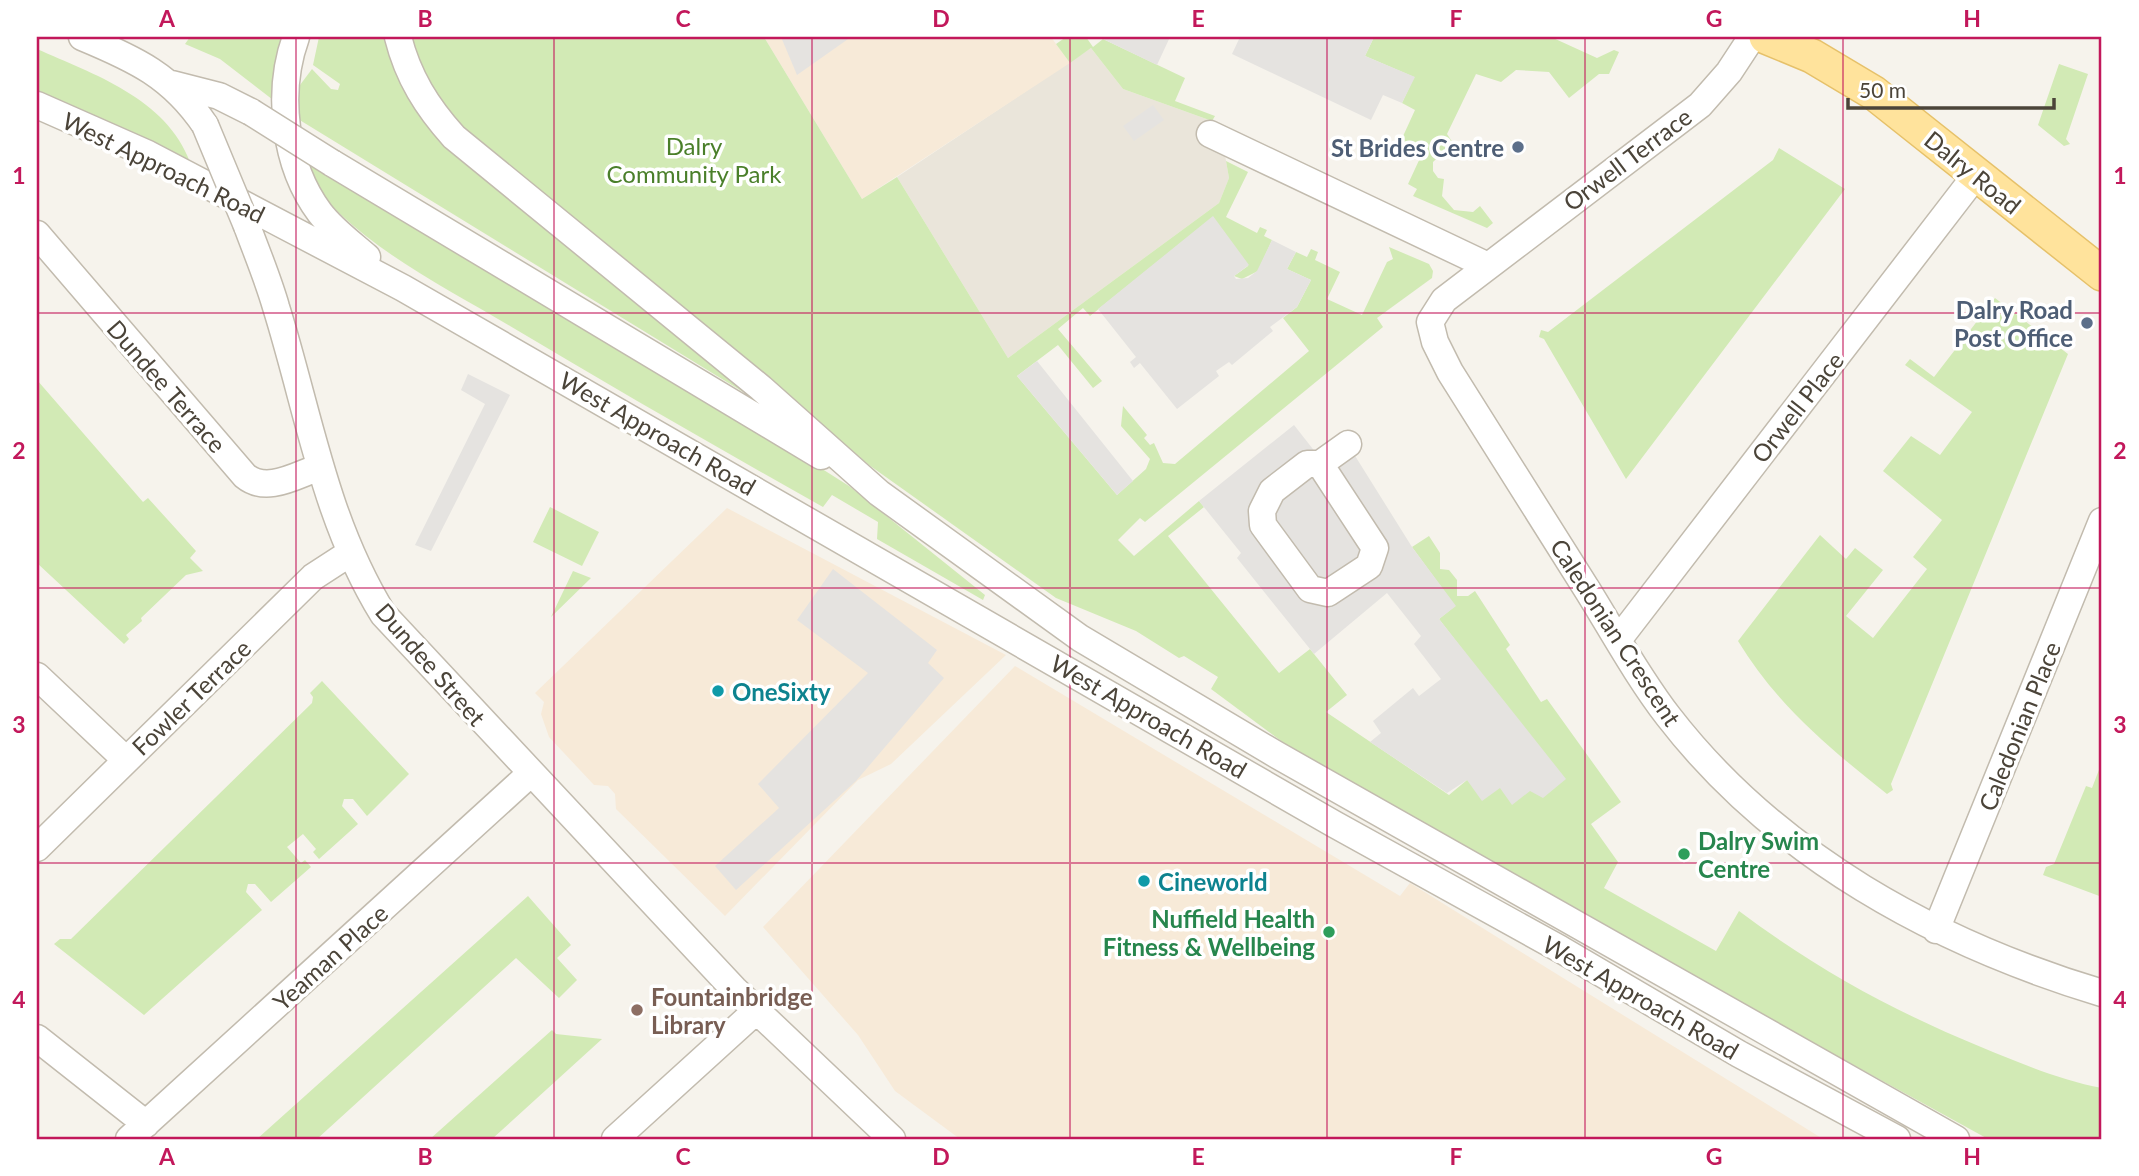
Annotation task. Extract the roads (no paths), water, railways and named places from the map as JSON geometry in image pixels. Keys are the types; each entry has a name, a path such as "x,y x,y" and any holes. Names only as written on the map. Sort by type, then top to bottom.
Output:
{"main road":[{"name":"Dalry Road","path":"1766,37 1815,46 1976,175 2102,271"}],"street":[{"name":"Dundee Street","path":"82,37 157,72 172,84 205,125 277,307 320,467 350,553 383,614 530,774 756,1011 892,1139"},
{"name":"West Approach Road","path":"296,37 288,67 286,103 290,145 300,178 310,198 335,229 403,288"},
{"name":"West Approach Road","path":"398,37 410,75 422,97 454,137 761,388 879,493"},
{"name":"Orwell Terrace","path":"1432,315 1444,300 1486,265 1700,105 1729,72 1752,37"},
{"name":"West Approach Road","path":"172,84 219,96 251,112 879,493 1091,645 1289,762 1956,1139"},
{"name":"West Approach Road","path":"37,105 148,154 403,288 1334,824 1560,949 1739,1055 1897,1139"},
{"path":"1210,134 1486,265"},
{"name":"Orwell Place","path":"1618,640 1976,175"},
{"name":"Dundee Terrace","path":"37,234 245,476 268,485 320,467"},
{"name":"Caledonian Crescent","path":"1432,315 1430,328 1446,365 1618,640 1670,718 1745,799 1829,866 1873,895 1936,930 2016,964 2102,993"},
{"path":"1320,464 1375,548 1369,566 1328,593 1310,589 1263,525 1261,517 1264,503 1272,491 1307,464 1320,464 1348,444"},
{"name":"Caledonian Place","path":"1936,930 2102,521"},
{"name":"Fowler Terrace","path":"37,848 313,577 350,553"},
{"path":"37,676 126,760"},
{"name":"Yeaman Place","path":"138,1131 530,774"},
{"path":"615,1139 756,1011"},
{"path":"37,1038 138,1131"}],"place":[{"name":"St Brides Centre","path":"1518,147"},
{"name":"Dalry Road Post Office","path":"2087,323"},
{"name":"OneSixty","path":"718,691"},
{"name":"Dalry Swim Centre","path":"1684,854"},
{"name":"Cineworld","path":"1144,881"},
{"name":"Nuffield Health Fitness & Wellbeing","path":"1329,932"},
{"name":"Fountainbridge Library","path":"637,1010"}],"park label":[{"name":"Dalry Community Park","path":"694,159"}]}
